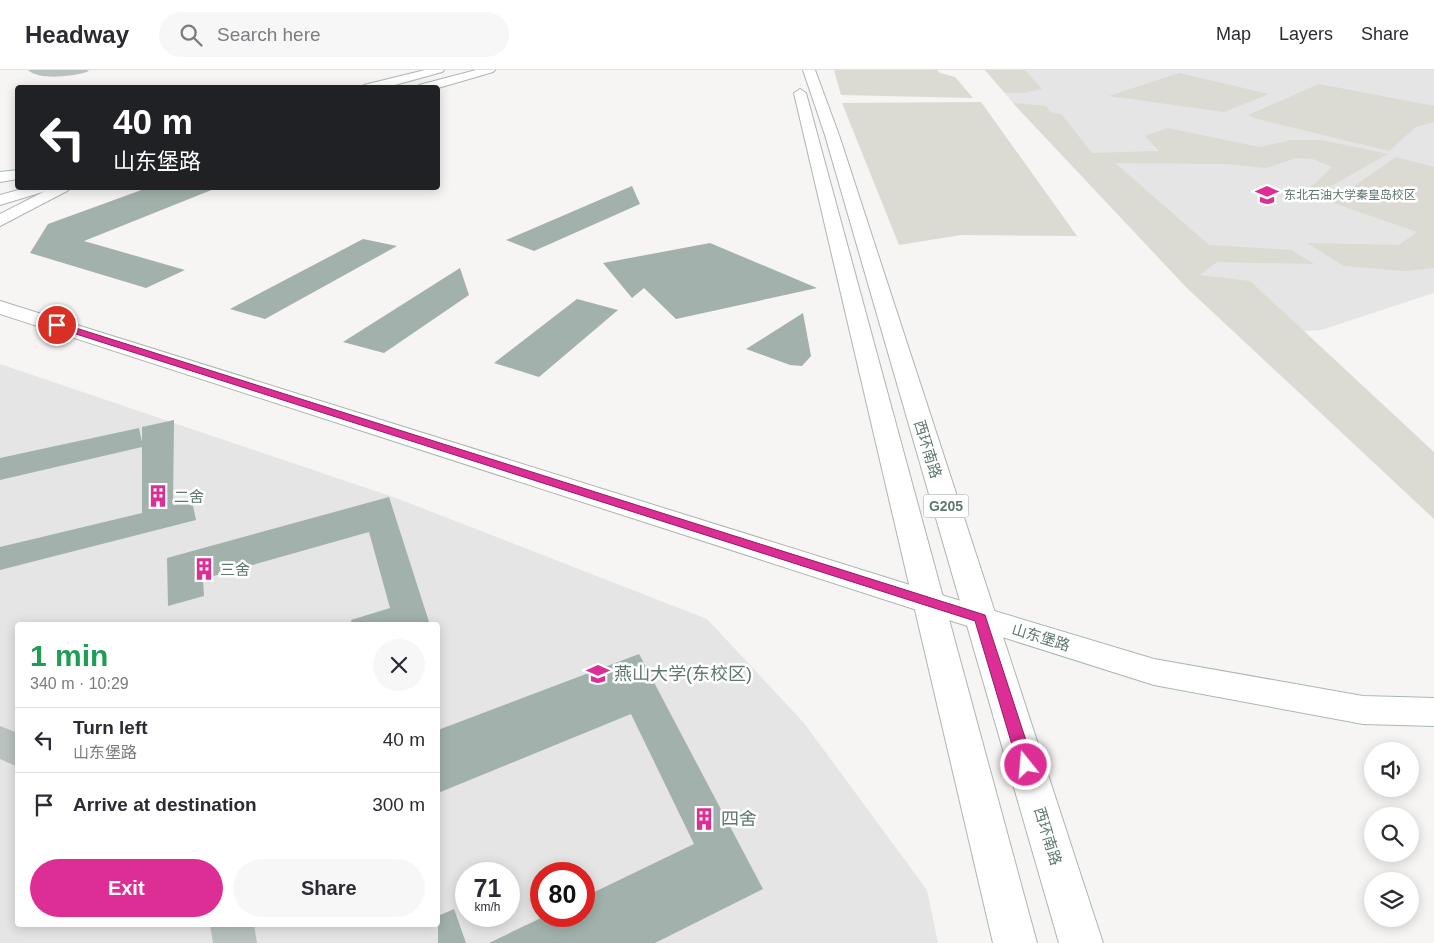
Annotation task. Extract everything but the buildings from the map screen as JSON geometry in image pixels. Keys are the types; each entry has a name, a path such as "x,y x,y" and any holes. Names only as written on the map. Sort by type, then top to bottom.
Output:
{"main road":[{"path":"380,85 438,70"},
{"path":"434,85 489,70"},
{"name":"G205","path":"795,70 1015,943"},
{"name":"西环南路","path":"808,70 835,144 1081,943"},
{"path":"0,177 15,174"},
{"path":"0,189 15,185"},
{"path":"0,200 34,190"},
{"path":"0,220 58,190"},
{"name":"山东堡路","path":"0,307 1154,672 1363,710 1434,712"}],"street":[{"path":"34,70 65,74 83,70"},
{"path":"0,741 15,749"},
{"path":"232,927 236,943"}],"shaded area":[{"path":"834,70 937,70 940,73 955,77 973,98 841,95"},
{"name":"东北石油大学秦皇岛校区","path":"985,70 1434,70 1434,293 1321,330 1239,336 1187,288 1013,103"},
{"path":"985,70 1025,70 1042,89 1024,93 1005,93"},
{"path":"1179,73 1269,94 1224,112 1109,96"},
{"path":"1319,84 1434,106 1434,122 1416,127 1389,151 1248,115"},
{"path":"981,102 1077,236 961,235 899,245 842,103"},
{"path":"1013,103 1046,106 1050,112 1061,114 1092,153 1159,151 1145,136 1168,128 1259,147 1292,140 1321,140 1388,154 1324,190 1310,188 1332,167 1313,159 1296,158 1266,168 1226,164 1115,163 1209,245 1291,250 1314,264 1217,262 1199,275 1250,281 1434,452 1434,519 1187,288"},
{"path":"1396,157 1434,167 1434,268 1405,271 1344,266 1307,243 1399,245 1417,232 1331,202"},
{"name":"燕山大学(东校区)","path":"0,364 396,498 707,619 804,723 927,890 938,943 0,943"}],"place":[{"name":"东北石油大学秦皇岛校区","path":"1267,195"},
{"name":"二舍","path":"158,496"},
{"name":"三舍","path":"204,569"},
{"name":"燕山大学(东校区)","path":"598,674"},
{"name":"四舍","path":"704,819"}],"route":[{"path":"57,325 981,618 1026,765"}]}
